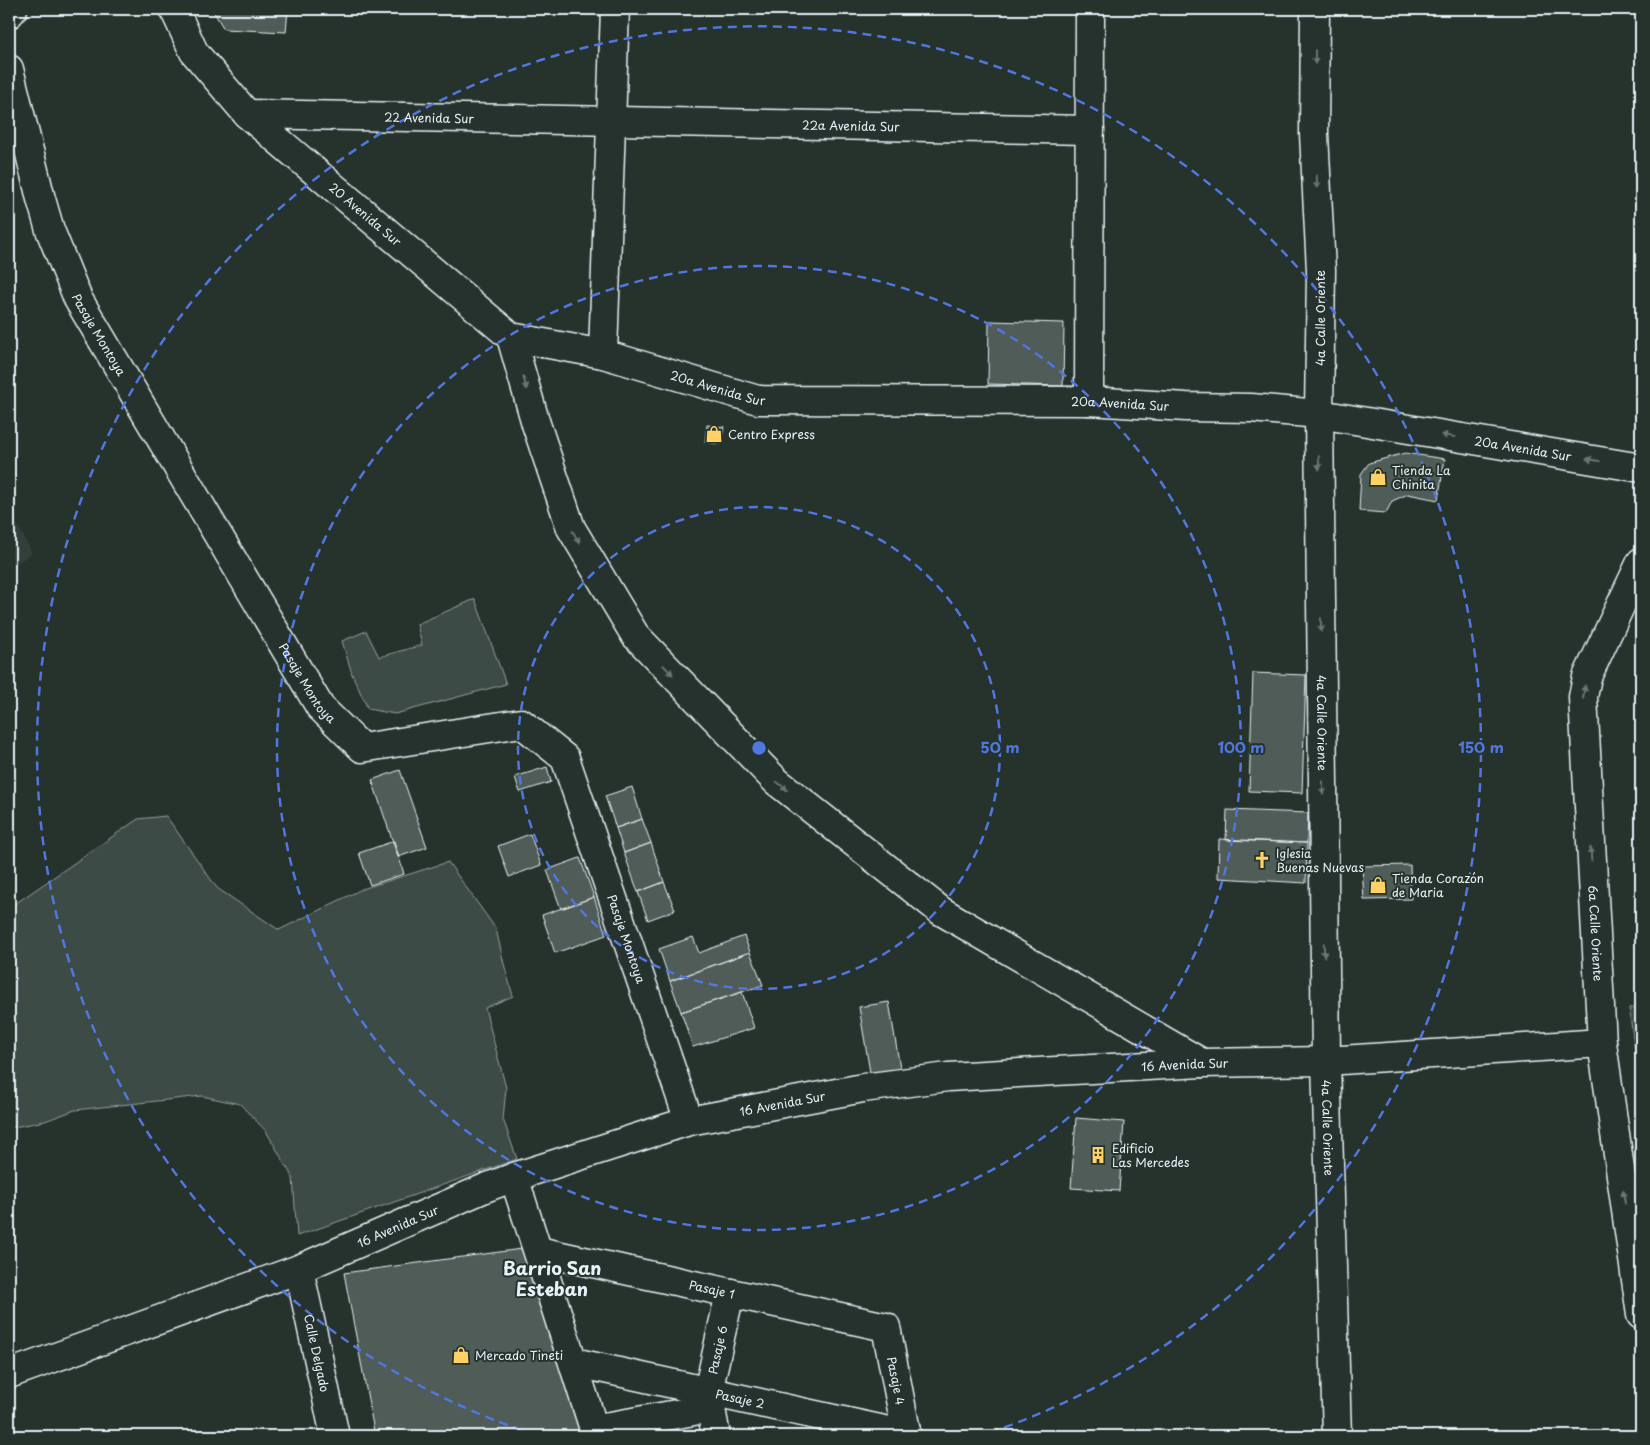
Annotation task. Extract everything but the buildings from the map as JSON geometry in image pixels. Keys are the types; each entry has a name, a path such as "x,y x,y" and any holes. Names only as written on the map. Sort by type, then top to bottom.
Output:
{"street":[{"path":"9,14 13,9"},
{"name":"20 Avenida Sur","path":"174,9 194,52 247,114 512,336 603,354"},
{"path":"603,354 615,9"},
{"path":"1089,401 1090,9"},
{"name":"4a Calle Oriente","path":"1315,9 1314,134 1321,270 1319,414 1326,1061 1337,1436"},
{"name":"Pasaje Montoya","path":"9,70 48,222 78,299 320,707 362,748 521,723 566,758 689,1121"},
{"name":"22 Avenida Sur","path":"247,114 611,122"},
{"name":"22a Avenida Sur","path":"611,122 1090,130"},
{"path":"512,336 536,424 571,528 634,635 776,781 941,911 1202,1064"},
{"name":"20a Avenida Sur","path":"603,354 758,400 1089,401 1251,408 1319,414 1641,468"},
{"name":"6a Calle Oriente","path":"1641,562 1587,677 1583,697 1602,1043 1641,1315"},
{"name":"16 Avenida Sur","path":"9,1374 299,1269 514,1177 689,1121 863,1088 948,1077 1202,1064 1326,1061 1602,1043"},
{"path":"514,1177 594,1429 709,1400"},
{"name":"Pasaje 1","path":"538,1251 886,1327"},
{"name":"Calle Delgado","path":"299,1269 335,1436"},
{"name":"Pasaje 6","path":"716,1436 709,1400 730,1293"},
{"name":"Pasaje 4","path":"886,1327 907,1436"},
{"name":"Pasaje 2","path":"573,1362 709,1400 812,1425 907,1436"}],"shaded area":[{"path":"9,508 32,553 9,568"},
{"path":"475,599 506,684 395,714 368,709 352,674 342,641 366,631 379,657 422,645 417,624"},
{"path":"166,816 217,888 279,930 362,889 448,862 496,929 513,996 485,1008 506,1088 503,1119 517,1159 297,1236 293,1178 266,1131 240,1104 202,1096 75,1110 45,1121 9,1128 9,908 138,819"},
{"path":"1629,1008 1641,1008 1641,1095"}],"place":[{"name":"Centro Express","path":"714,434"},
{"name":"Tienda La Chinita","path":"1378,477"},
{"name":"Iglesia Buenas Nuevas","path":"1262,860"},
{"name":"Tienda Corazón de Maria","path":"1378,885"},
{"name":"Edificio Las Mercedes","path":"1098,1155"},
{"name":"Mercado Tineti","path":"461,1355"}],"district":[{"name":"Barrio San Esteban","path":"552,1277"}]}
